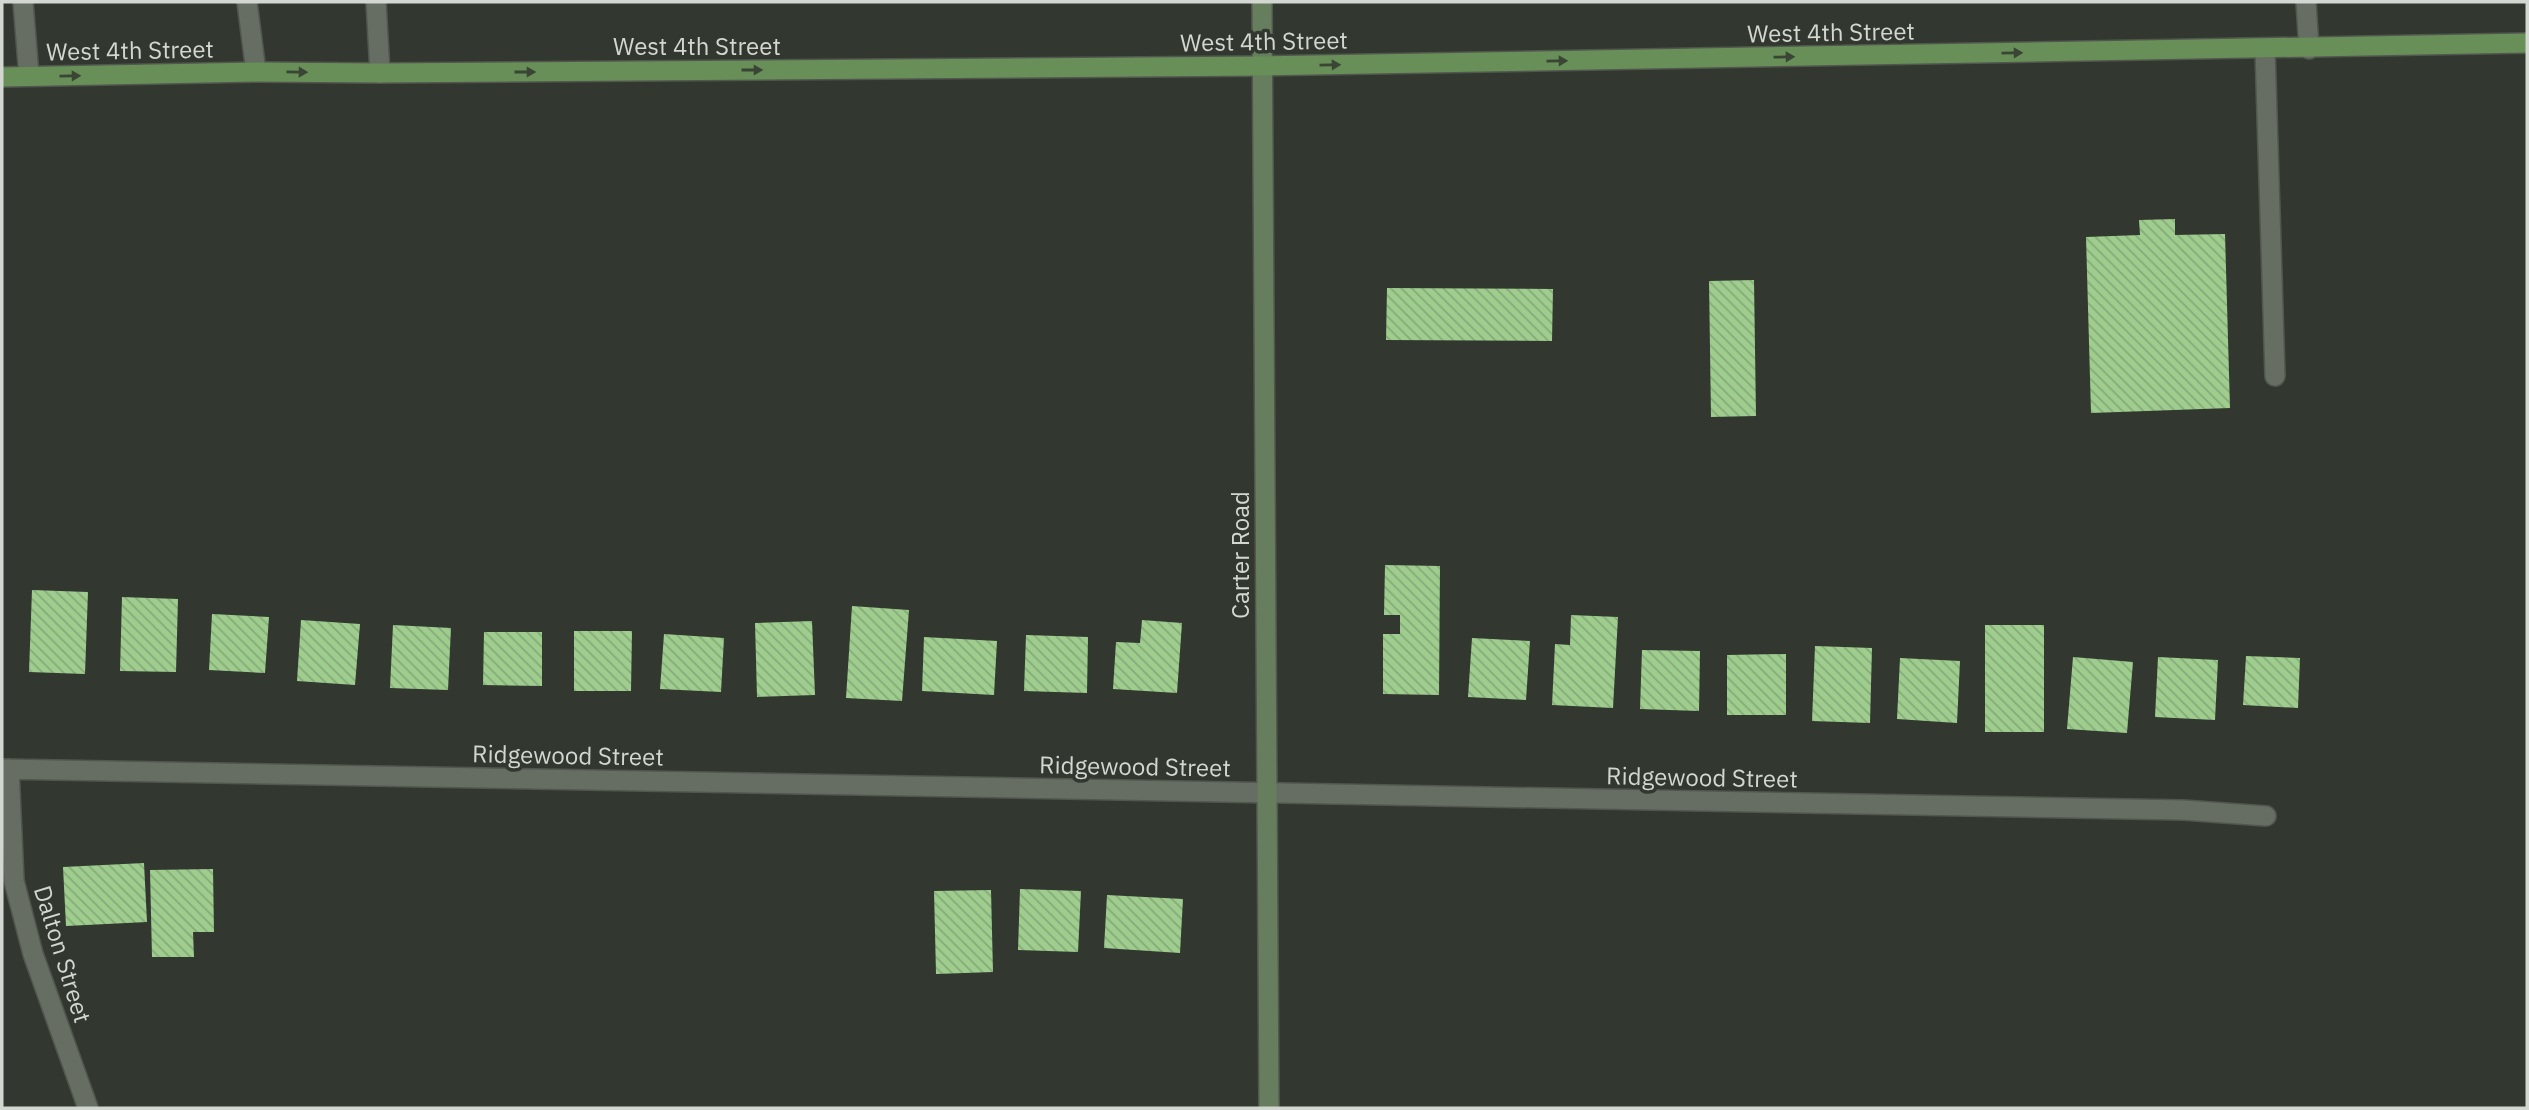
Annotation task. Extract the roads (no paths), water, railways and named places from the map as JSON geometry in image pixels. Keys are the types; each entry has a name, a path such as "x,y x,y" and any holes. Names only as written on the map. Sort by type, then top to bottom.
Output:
{"main road":[{"name":"Carter Road","path":"1262,2 1269,1108"},
{"name":"West 4th Street","path":"2,77 256,72 1261,66 2527,43"}],"street":[{"path":"23,2 29,76"},
{"path":"247,2 256,72"},
{"path":"376,2 380,73"},
{"path":"2306,2 2309,49"},
{"path":"2265,49 2275,376"},
{"name":"Ridgewood Street","path":"5,769 2169,810 2266,816"},
{"name":"Dalton Street","path":"5,769 15,881 33,954 88,1108"}]}
